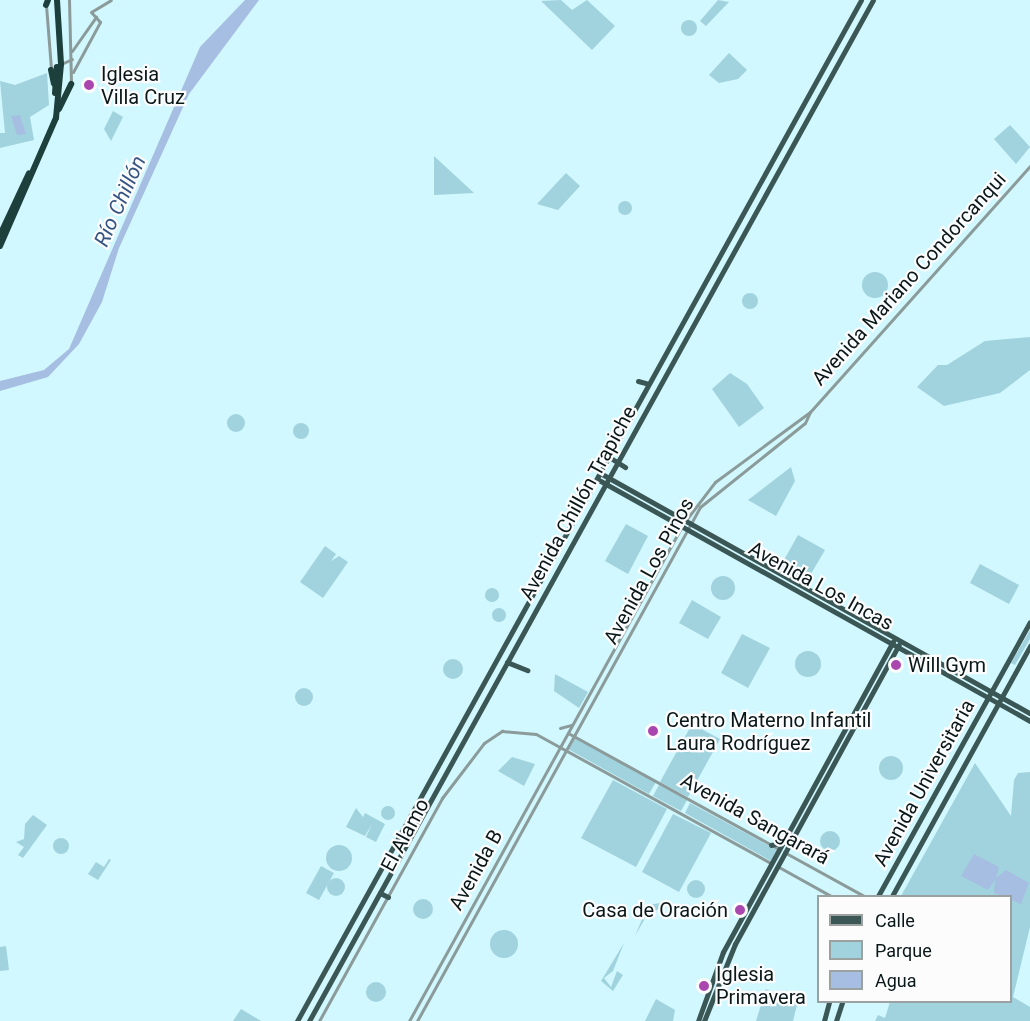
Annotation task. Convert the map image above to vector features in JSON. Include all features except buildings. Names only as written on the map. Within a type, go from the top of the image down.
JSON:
[{"type":"highway","points":[[0,235],[48,129],[56,88],[56,0]]},
{"type":"highway","points":[[56,67],[57,112]]},
{"type":"highway","points":[[0,246],[71,84]]},
{"type":"main road","name":"Avenida Chillón Trapiche","points":[[297,1021],[861,0]]},
{"type":"main road","name":"Avenida Chillón Trapiche","points":[[309,1021],[873,0]]},
{"type":"main road","points":[[764,174],[774,179]]},
{"type":"main road","points":[[677,333],[686,338]]},
{"type":"main road","points":[[638,381],[649,384]]},
{"type":"main road","points":[[621,435],[630,440]]},
{"type":"main road","points":[[609,457],[625,467]]},
{"type":"main road","name":"Avenida Los Incas","points":[[598,476],[685,527],[789,582],[990,695],[1030,713]]},
{"type":"main road","points":[[572,544],[580,548]]},
{"type":"main road","points":[[538,585],[547,590]]},
{"type":"main road","name":"Avenida Universitaria","points":[[879,895],[1030,622]]},
{"type":"main road","points":[[1007,653],[1023,634]]},
{"type":"main road","points":[[507,640],[516,645]]},
{"type":"main road","points":[[782,851],[784,841],[897,642]]},
{"type":"main road","points":[[698,1021],[719,961],[897,642]]},
{"type":"main road","name":"Avenida Universitaria","points":[[893,895],[1002,701],[1030,646]]},
{"type":"main road","points":[[507,662],[527,670]]},
{"type":"main road","points":[[490,671],[500,676]]},
{"type":"main road","name":"Avenida Los Incas","points":[[1002,701],[1030,721]]},
{"type":"main road","points":[[964,742],[968,725]]},
{"type":"main road","points":[[442,759],[451,764]]},
{"type":"main road","points":[[430,780],[439,785]]},
{"type":"main road","points":[[771,845],[784,841]]},
{"type":"main road","points":[[406,846],[413,850]]},
{"type":"main road","points":[[387,858],[396,863]]},
{"type":"main road","points":[[704,1021],[727,959],[774,865]]},
{"type":"main road","points":[[894,895],[906,881]]},
{"type":"main road","points":[[380,893],[388,897]]},
{"type":"main road","points":[[364,901],[373,906]]},
{"type":"main road","points":[[349,927],[358,932]]},
{"type":"main road","points":[[346,955],[353,958]]},
{"type":"main road","points":[[327,989],[334,993]]},
{"type":"main road","points":[[824,1021],[829,1003]]},
{"type":"main road","points":[[836,1021],[842,1003]]},
{"type":"street","points":[[69,0],[73,72],[71,84]]},
{"type":"street","points":[[73,72],[100,22],[91,12],[110,1]]},
{"type":"street","points":[[47,2],[56,67],[72,58]]},
{"type":"street","points":[[78,50],[96,17]]},
{"type":"street","points":[[72,51],[78,50]]},
{"type":"street","points":[[78,50],[81,55]]},
{"type":"street","name":"Avenida Mariano Condorcanqui","points":[[802,418],[810,412],[1030,166]]},
{"type":"street","name":"Avenida Mariano Condorcanqui","points":[[806,423],[810,412]]},
{"type":"street","name":"Avenida Los Pinos","points":[[568,732],[685,527],[715,482],[802,418]]},
{"type":"street","name":"Avenida Los Pinos","points":[[574,736],[685,527],[718,488],[806,423]]},
{"type":"street","points":[[597,681],[603,684]]},
{"type":"street","points":[[560,728],[574,722]]},
{"type":"street","points":[[580,725],[585,742]]},
{"type":"street","name":"El Alamo","points":[[319,1021],[442,798],[489,738],[516,729],[560,747]]},
{"type":"street","name":"Avenida Sangarará","points":[[568,732],[860,895]]},
{"type":"street","name":"Avenida B","points":[[409,1021],[568,732]]},
{"type":"street","name":"Avenida B","points":[[417,1021],[574,736]]},
{"type":"street","points":[[548,741],[553,759]]},
{"type":"street","name":"Avenida Sangarará","points":[[560,747],[827,895]]},
{"type":"street","points":[[560,761],[577,756]]},
{"type":"street","points":[[529,803],[535,806]]},
{"type":"street","points":[[449,950],[454,953]]},
{"type":"green space","points":[[561,0],[572,10],[587,0],[615,26],[592,50],[541,1]]},
{"type":"green space","points":[[718,0],[729,2],[706,26],[700,21]]},
{"type":"green space","points":[[686,20],[692,20],[697,28],[695,34],[686,36],[681,31],[681,25]]},
{"type":"green space","points":[[729,53],[747,70],[738,79],[719,83],[709,75]]},
{"type":"green space","points":[[47,73],[49,105],[30,117],[34,140],[0,148],[0,133],[5,133],[0,81],[15,85]]},
{"type":"green space","points":[[113,111],[123,117],[111,141],[104,129]]},
{"type":"green space","points":[[1010,125],[1030,147],[1016,164],[994,139]]},
{"type":"green space","points":[[434,156],[474,193],[434,195]]},
{"type":"green space","points":[[566,173],[580,186],[558,210],[537,204]]},
{"type":"green space","points":[[625,201],[630,203],[632,208],[630,213],[625,215],[620,213],[618,208],[620,203]]},
{"type":"green space","points":[[875,272],[884,276],[888,285],[884,294],[875,298],[866,294],[862,285],[866,276]]},
{"type":"green space","points":[[750,293],[756,295],[758,301],[756,307],[750,309],[744,307],[742,301],[744,295]]},
{"type":"green space","points":[[1030,337],[1030,370],[1000,393],[944,406],[917,387],[938,365],[947,365],[985,341]]},
{"type":"green space","points":[[730,373],[747,384],[764,408],[739,427],[712,389]]},
{"type":"green space","points":[[236,414],[242,417],[245,423],[242,429],[236,432],[230,429],[227,423],[230,417]]},
{"type":"green space","points":[[301,423],[307,425],[309,431],[307,437],[301,439],[295,437],[293,431],[295,425]]},
{"type":"green space","points":[[791,467],[795,481],[776,516],[748,500]]},
{"type":"green space","points":[[626,524],[648,536],[628,574],[605,561]]},
{"type":"green space","points":[[798,535],[825,550],[805,584],[779,569]]},
{"type":"green space","points":[[325,546],[336,554],[331,561],[339,556],[348,562],[323,598],[300,582]]},
{"type":"green space","points":[[980,564],[1019,585],[1009,604],[970,583]]},
{"type":"green space","points":[[723,576],[732,579],[735,588],[732,597],[723,600],[714,597],[711,588],[714,579]]},
{"type":"green space","points":[[492,588],[497,590],[499,595],[497,600],[492,602],[487,600],[485,595],[487,590]]},
{"type":"green space","points":[[692,600],[721,617],[708,639],[679,623]]},
{"type":"green space","points":[[496,608],[502,608],[506,615],[502,622],[496,622],[492,618],[492,612]]},
{"type":"green space","points":[[1030,630],[1030,639],[1015,665],[1011,663]]},
{"type":"green space","points":[[742,634],[770,648],[748,688],[721,673]]},
{"type":"green space","points":[[808,651],[817,655],[821,664],[817,673],[808,677],[799,673],[795,664],[799,655]]},
{"type":"green space","points":[[453,659],[460,662],[463,669],[460,676],[453,679],[446,676],[443,669],[446,662]]},
{"type":"green space","points":[[555,674],[588,692],[579,708],[554,691]]},
{"type":"green space","points":[[304,688],[310,691],[313,697],[310,703],[304,706],[298,703],[295,697],[298,691]]},
{"type":"green space","points":[[692,724],[720,739],[688,797],[660,782]]},
{"type":"green space","points":[[574,738],[656,782],[649,794],[568,749]]},
{"type":"green space","points":[[891,756],[900,759],[903,768],[900,777],[891,780],[882,777],[879,768],[882,759]]},
{"type":"green space","points":[[512,757],[535,764],[524,786],[498,771]]},
{"type":"green space","points":[[975,763],[1011,816],[1014,780],[1018,773],[1030,772],[1030,927],[1013,997],[1030,1007],[1030,1021],[875,1021],[878,1015],[885,1018],[890,1003],[1012,1003],[1012,895],[902,895]]},
{"type":"green space","points":[[613,780],[667,809],[636,867],[581,838]]},
{"type":"green space","points":[[659,785],[687,800],[681,811],[653,796]]},
{"type":"green space","points":[[690,803],[777,850],[771,861],[685,813]]},
{"type":"green space","points":[[385,806],[391,806],[395,813],[391,820],[385,820],[381,816],[381,810]]},
{"type":"green space","points":[[356,808],[363,817],[365,813],[385,824],[376,842],[366,837],[372,824],[365,836],[346,827]]},
{"type":"green space","points":[[673,814],[711,833],[679,892],[642,872]]},
{"type":"green space","points":[[33,815],[47,825],[23,858],[18,855],[24,847],[16,842],[24,839],[25,824]]},
{"type":"green space","points":[[826,831],[834,831],[840,837],[840,845],[834,851],[826,851],[820,845],[820,837]]},
{"type":"green space","points":[[58,838],[64,838],[69,846],[67,852],[58,854],[53,849],[53,843]]},
{"type":"green space","points":[[339,845],[348,849],[352,858],[348,867],[339,871],[330,867],[326,858],[330,849]]},
{"type":"green space","points":[[109,859],[111,860],[98,880],[88,874],[96,862],[104,867]]},
{"type":"green space","points":[[321,866],[334,873],[319,900],[306,893]]},
{"type":"green space","points":[[336,878],[342,881],[345,887],[342,893],[336,896],[330,893],[327,887],[330,881]]},
{"type":"green space","points":[[692,880],[700,880],[705,885],[703,896],[692,898],[687,893],[687,885]]},
{"type":"green space","points":[[419,899],[427,899],[433,905],[433,913],[427,919],[419,919],[413,913],[413,905]]},
{"type":"green space","points":[[660,903],[661,908],[647,915],[635,936],[648,905]]},
{"type":"green space","points":[[504,930],[514,934],[518,944],[514,954],[504,958],[494,954],[490,944],[494,934]]},
{"type":"green space","points":[[624,943],[613,971],[604,978],[611,987],[617,971],[623,975],[613,991],[601,981]]},
{"type":"green space","points":[[6,946],[9,970],[0,971],[0,947]]},
{"type":"green space","points":[[376,982],[383,985],[386,992],[383,999],[376,1002],[369,999],[366,992],[369,985]]},
{"type":"green space","points":[[766,989],[797,1005],[793,1021],[756,1021]]},
{"type":"green space","points":[[656,999],[675,1010],[673,1021],[645,1021]]},
{"type":"green space","points":[[241,1009],[261,1021],[233,1021]]},
{"type":"water","points":[[245,0],[259,0],[189,94],[119,248],[102,302],[79,344],[48,377],[0,391],[0,381],[44,370],[69,349],[200,47]]},
{"type":"water","points":[[20,115],[26,134],[17,135],[11,116]]},
{"type":"water","points":[[974,854],[999,867],[996,878],[1006,870],[1029,883],[1021,904],[1012,900],[1012,895],[994,893],[995,880],[988,890],[961,876]]},
{"type":"place","name":"Iglesia Villa Cruz","points":[[89,85]]},
{"type":"place","name":"Will Gym","points":[[896,665]]},
{"type":"place","name":"Centro Materno Infantil Laura Rodríguez","points":[[653,731]]},
{"type":"place","name":"Casa de Oración","points":[[740,910]]},
{"type":"place","name":"Iglesia Primavera","points":[[704,986]]},
{"type":"water label","name":"Río Chillón","points":[[120,201]]}]
